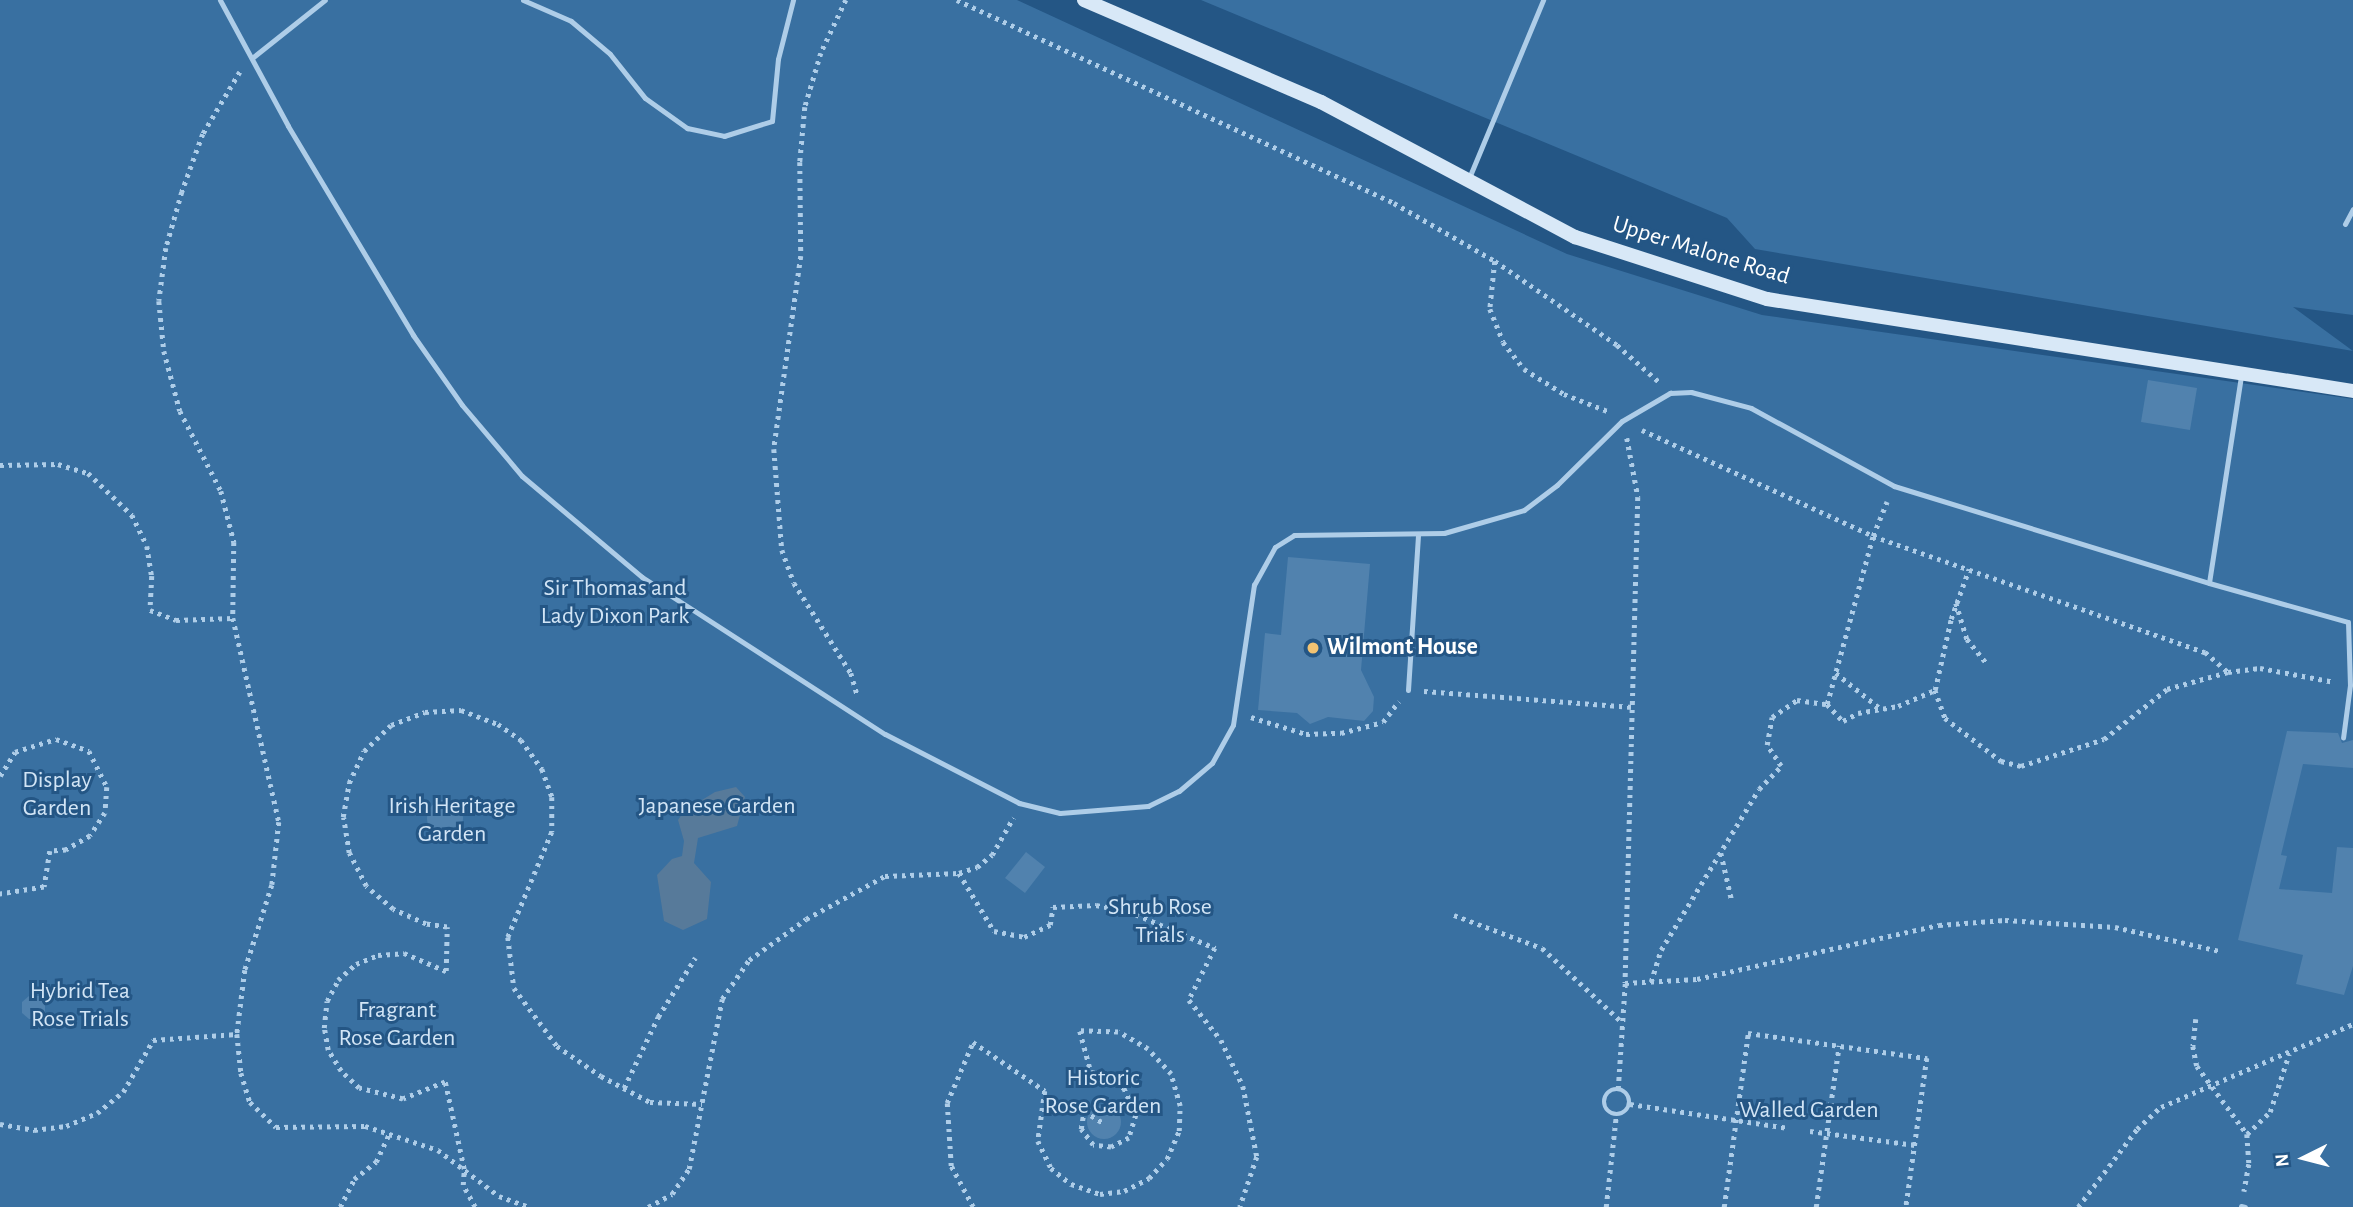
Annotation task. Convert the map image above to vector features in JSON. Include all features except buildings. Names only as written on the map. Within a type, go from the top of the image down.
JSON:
[{"type":"main road","name":"Upper Malone Road","points":[[1083,0],[1321,102],[1575,237],[1767,299],[2353,391]]},
{"type":"lane","points":[[220,0],[413,335],[462,405],[522,475],[642,577],[859,717],[1019,803],[1060,813],[1148,806],[1179,791],[1212,763],[1233,725],[1252,596],[1275,547],[1294,535],[1418,534],[1482,526],[1524,510],[1558,485],[1622,421],[1670,393],[1691,392],[1751,408],[1894,486],[2209,583],[2348,622],[2351,672],[2343,738]]},
{"type":"lane","points":[[252,58],[325,0]]},
{"type":"lane","points":[[523,0],[571,21],[610,54],[645,98],[687,128],[724,136],[772,121],[778,58],[793,0]]},
{"type":"lane","points":[[1468,181],[1543,0]]},
{"type":"lane","points":[[2345,224],[2353,209]]},
{"type":"lane","points":[[2209,583],[2242,373]]},
{"type":"lane","points":[[1408,690],[1418,534]]},
{"type":"path","points":[[846,0],[821,53],[805,107],[800,162],[801,256],[781,378],[774,462],[782,550],[794,583],[851,673],[859,717]]},
{"type":"path","points":[[957,0],[1261,138],[1395,203],[1495,261],[1617,345],[1670,393]]},
{"type":"path","points":[[252,58],[203,134],[166,248],[159,301],[164,351],[180,411],[221,491],[234,542],[233,618],[279,822],[272,885],[245,970],[237,1034],[241,1073],[250,1102],[276,1127],[365,1126],[438,1150],[499,1196],[529,1207]]},
{"type":"path","points":[[1495,261],[1490,309],[1503,342],[1524,369],[1564,394],[1605,408],[1622,421],[1873,536],[2205,652],[2228,672]]},
{"type":"path","points":[[1618,1089],[1625,983],[1637,497],[1622,421]]},
{"type":"path","points":[[0,465],[58,464],[88,473],[132,515],[147,545],[152,576],[150,610],[176,620],[233,618]]},
{"type":"path","points":[[1827,705],[1873,536],[1894,486]]},
{"type":"path","points":[[1969,569],[1956,602],[1935,690],[1945,718],[2001,761],[2021,766],[2104,739],[2167,689],[2228,672],[2260,668],[2350,685]]},
{"type":"path","points":[[1956,602],[1967,639],[1987,664]]},
{"type":"path","points":[[1836,673],[1881,709]]},
{"type":"path","points":[[1234,712],[1306,734],[1341,733],[1383,722],[1408,690],[1632,707]]},
{"type":"path","points":[[1651,982],[1661,950],[1759,789],[1781,766],[1766,745],[1772,717],[1797,700],[1827,705],[1843,721],[1935,690]]},
{"type":"path","points":[[475,1207],[463,1185],[464,1169],[445,1082],[403,1099],[359,1088],[341,1071],[328,1050],[324,1028],[327,1002],[338,980],[356,964],[378,955],[404,953],[446,971],[447,927],[426,924],[393,909],[366,886],[349,853],[343,817],[349,783],[364,751],[391,725],[425,712],[461,710],[509,732],[542,769],[552,797],[552,832],[508,937],[514,988],[557,1046],[624,1088],[650,1102],[702,1104]]},
{"type":"path","points":[[0,776],[15,752],[55,739],[89,751],[107,787],[105,813],[90,836],[66,850],[50,851],[44,887],[0,894]]},
{"type":"path","points":[[648,1207],[672,1194],[689,1169],[722,999],[749,960],[806,919],[885,876],[959,873],[992,855],[1019,803]]},
{"type":"path","points":[[1721,852],[1732,901]]},
{"type":"path","points":[[959,873],[994,930],[1024,937],[1050,925],[1053,907],[1096,905],[1128,911],[1215,948],[1189,1000],[1221,1040],[1243,1086],[1257,1157],[1240,1207]]},
{"type":"path","points":[[1454,915],[1542,948],[1623,1023]]},
{"type":"path","points":[[1625,983],[1697,979],[1939,925],[2005,920],[2115,927],[2220,951]]},
{"type":"path","points":[[624,1088],[658,1017],[695,958]]},
{"type":"path","points":[[2196,1019],[2193,1046],[2207,1084],[2247,1134],[2249,1164],[2243,1206]]},
{"type":"path","points":[[2078,1207],[2137,1129],[2161,1107],[2207,1084],[2289,1053],[2353,1024]]},
{"type":"path","points":[[973,1207],[951,1166],[947,1103],[973,1042],[1045,1091],[1038,1142],[1051,1168],[1071,1184],[1100,1194],[1124,1191],[1149,1178],[1167,1158],[1179,1131],[1180,1106],[1171,1074],[1148,1049],[1118,1032],[1080,1031],[1091,1072],[1110,1076],[1124,1088],[1136,1115],[1129,1138],[1111,1147],[1093,1145],[1082,1129],[1084,1111],[1105,1124]]},
{"type":"path","points":[[1724,1207],[1748,1033],[1927,1058],[1906,1207]]},
{"type":"path","points":[[0,1124],[34,1129],[66,1126],[97,1113],[122,1092],[153,1040],[237,1034]]},
{"type":"path","points":[[1816,1207],[1839,1046]]},
{"type":"path","points":[[2247,1134],[2270,1112],[2289,1053]]},
{"type":"path","points":[[1618,1089],[1629,1096],[1630,1104],[1627,1112],[1616,1116],[1608,1113],[1603,1101],[1606,1093],[1618,1089]]},
{"type":"path","points":[[1630,1104],[1788,1128]]},
{"type":"path","points":[[1606,1207],[1616,1116]]},
{"type":"path","points":[[1810,1131],[1915,1144]]},
{"type":"path","points":[[340,1207],[354,1179],[376,1163],[389,1134]]},
{"type":"green space","name":"Sir Thomas and Lady Dixon Park","points":[[0,0],[1017,0],[1567,254],[1762,315],[2353,399],[2353,1207],[0,1207]]},
{"type":"green space","points":[[1201,0],[2353,0],[2353,315],[2293,307],[2353,351],[1755,249],[1727,218]]},
{"type":"shaded area","points":[[736,787],[745,797],[737,826],[698,838],[694,863],[711,882],[707,919],[683,930],[664,921],[657,875],[672,859],[682,856],[684,841],[678,820],[684,811],[715,792]]},
{"type":"place","name":"Wilmont House","points":[[1313,648]]},
{"type":"park label","name":"Display Garden","points":[[57,795]]},
{"type":"park label","name":"Japanese Garden","points":[[717,807]]},
{"type":"park label","name":"Irish Heritage Garden","points":[[452,821]]},
{"type":"park label","name":"Shrub Rose Trials","points":[[1160,922]]},
{"type":"park label","name":"Hybrid Tea Rose Trials","points":[[80,1006]]},
{"type":"park label","name":"Fragrant Rose Garden","points":[[397,1025]]},
{"type":"park label","name":"Historic Rose Garden","points":[[1103,1093]]},
{"type":"park label","name":"Walled Garden","points":[[1809,1111]]}]
